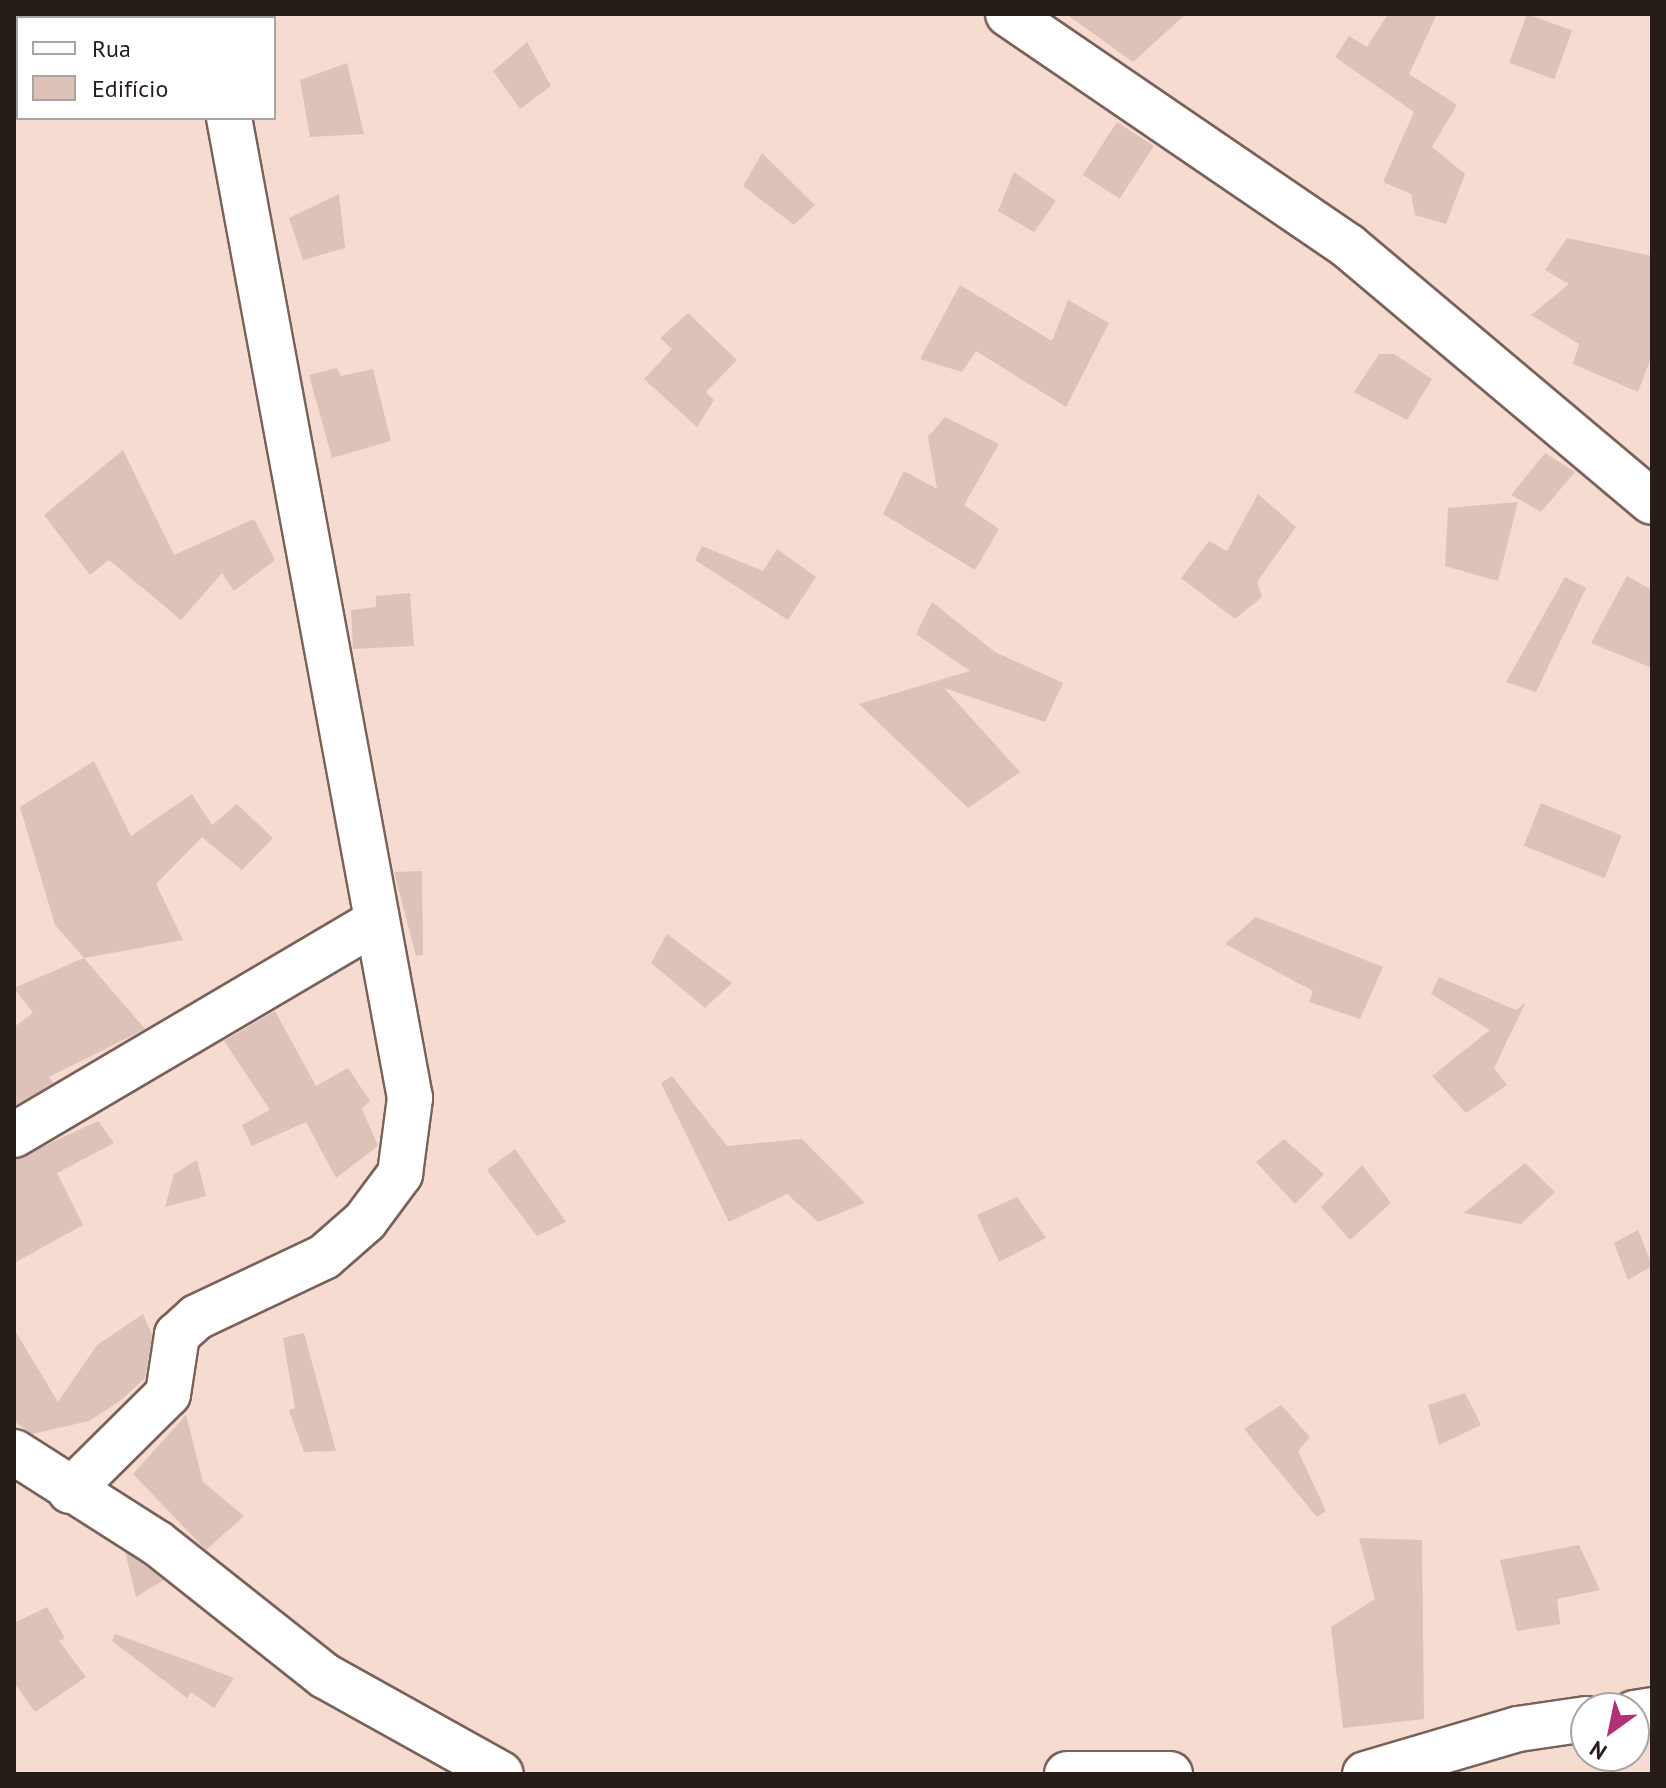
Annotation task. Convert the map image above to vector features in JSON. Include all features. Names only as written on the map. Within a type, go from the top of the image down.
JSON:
[{"type":"street","points":[[1008,14],[1348,246],[1652,502]]},
{"type":"street","points":[[70,1491],[168,1394],[177,1335],[197,1317],[324,1257],[365,1221],[400,1174],[410,1098],[229,120]]},
{"type":"street","points":[[14,1135],[376,922]]},
{"type":"street","points":[[14,1452],[70,1491],[157,1543],[325,1676],[501,1774]]},
{"type":"street","points":[[1365,1774],[1518,1729],[1570,1721]]},
{"type":"street","points":[[1067,1774],[1170,1774]]},
{"type":"building","points":[[1066,14],[1186,14],[1133,62]]},
{"type":"building","points":[[1388,14],[1437,14],[1409,74],[1457,105],[1432,147],[1465,174],[1446,224],[1415,215],[1411,194],[1383,182],[1414,112],[1335,57],[1349,36],[1367,47]]},
{"type":"building","points":[[1527,14],[1572,30],[1554,79],[1509,63]]},
{"type":"building","points":[[527,42],[551,86],[520,109],[493,71]]},
{"type":"building","points":[[347,63],[364,134],[310,137],[300,80]]},
{"type":"building","points":[[1117,122],[1154,146],[1120,199],[1083,175]]},
{"type":"building","points":[[762,153],[815,205],[794,225],[743,186]]},
{"type":"building","points":[[1014,172],[1056,201],[1034,232],[998,211]]},
{"type":"building","points":[[339,194],[345,248],[303,260],[289,218]]},
{"type":"building","points":[[1567,238],[1652,256],[1652,355],[1638,392],[1573,364],[1579,344],[1531,315],[1569,284],[1545,270]]},
{"type":"building","points":[[960,285],[1052,341],[1068,300],[1109,323],[1066,407],[976,351],[962,372],[920,359]]},
{"type":"building","points":[[688,313],[737,360],[706,392],[714,400],[697,427],[644,379],[672,349],[660,338]]},
{"type":"building","points":[[1379,354],[1394,354],[1432,379],[1407,420],[1354,392]]},
{"type":"building","points":[[337,368],[341,376],[373,369],[391,441],[332,458],[309,375]]},
{"type":"building","points":[[945,417],[999,444],[964,505],[999,529],[975,570],[883,514],[904,471],[937,489],[928,437]]},
{"type":"building","points":[[123,450],[174,555],[254,519],[275,560],[234,591],[222,573],[181,620],[109,560],[90,575],[44,515]]},
{"type":"building","points":[[1545,453],[1575,472],[1541,512],[1511,495]]},
{"type":"building","points":[[1258,494],[1296,527],[1257,582],[1262,597],[1235,619],[1181,578],[1209,541],[1227,551]]},
{"type":"building","points":[[1518,502],[1498,581],[1445,566],[1448,508]]},
{"type":"building","points":[[702,546],[763,571],[777,549],[816,577],[788,620],[695,560]]},
{"type":"building","points":[[1627,576],[1652,590],[1652,668],[1591,643]]},
{"type":"building","points":[[1565,577],[1586,588],[1536,692],[1506,682]]},
{"type":"building","points":[[410,593],[414,646],[353,649],[351,610],[376,607],[376,596]]},
{"type":"building","points":[[932,602],[995,652],[1063,683],[1045,722],[944,688],[1020,772],[968,808],[859,704],[970,671],[916,634]]},
{"type":"building","points":[[94,761],[131,836],[192,794],[212,825],[237,804],[273,838],[242,870],[202,837],[156,884],[183,940],[84,958],[55,925],[20,807]]},
{"type":"building","points":[[1541,803],[1622,836],[1604,878],[1524,846]]},
{"type":"building","points":[[422,871],[423,955],[416,956],[394,872]]},
{"type":"building","points":[[1256,917],[1383,967],[1360,1019],[1309,1002],[1313,991],[1225,944]]},
{"type":"building","points":[[667,934],[732,983],[705,1008],[651,963]]},
{"type":"building","points":[[84,958],[145,1029],[49,1077],[53,1083],[14,1106],[14,1027],[33,1013],[14,988]]},
{"type":"building","points":[[1439,977],[1516,1010],[1526,1002],[1494,1068],[1507,1085],[1466,1113],[1432,1076],[1490,1030],[1431,994]]},
{"type":"building","points":[[275,1011],[316,1086],[348,1068],[370,1101],[362,1109],[378,1146],[336,1178],[306,1122],[252,1146],[242,1125],[270,1110],[224,1041]]},
{"type":"building","points":[[672,1076],[727,1146],[802,1139],[865,1203],[818,1222],[787,1194],[729,1222],[661,1083]]},
{"type":"building","points":[[98,1121],[114,1143],[57,1173],[83,1225],[14,1263],[14,1160]]},
{"type":"building","points":[[1284,1139],[1324,1174],[1295,1204],[1256,1162]]},
{"type":"building","points":[[515,1149],[566,1222],[537,1236],[487,1170]]},
{"type":"building","points":[[197,1160],[206,1196],[165,1207],[174,1174]]},
{"type":"building","points":[[1525,1163],[1555,1192],[1521,1224],[1464,1213]]},
{"type":"building","points":[[1362,1165],[1391,1203],[1350,1240],[1321,1207]]},
{"type":"building","points":[[1017,1197],[1046,1238],[999,1262],[977,1215]]},
{"type":"building","points":[[1638,1230],[1652,1266],[1628,1280],[1614,1243]]},
{"type":"building","points":[[143,1314],[152,1335],[145,1378],[120,1401],[89,1421],[32,1434],[14,1421],[14,1329],[58,1402],[97,1345]]},
{"type":"building","points":[[304,1333],[336,1451],[304,1452],[289,1410],[295,1408],[283,1338]]},
{"type":"building","points":[[1465,1393],[1481,1425],[1439,1445],[1428,1405]]},
{"type":"building","points":[[1281,1405],[1310,1437],[1298,1451],[1326,1511],[1317,1517],[1244,1429]]},
{"type":"building","points":[[186,1415],[203,1482],[244,1516],[206,1550],[133,1474]]},
{"type":"building","points":[[1359,1538],[1422,1540],[1424,1719],[1343,1728],[1331,1627],[1375,1599]]},
{"type":"building","points":[[1579,1545],[1600,1590],[1557,1599],[1560,1624],[1517,1631],[1500,1560]]},
{"type":"building","points":[[125,1552],[142,1563],[164,1580],[136,1597]]},
{"type":"building","points":[[47,1607],[65,1638],[59,1641],[86,1677],[35,1712],[14,1682],[14,1623]]},
{"type":"building","points":[[115,1634],[234,1678],[214,1708],[191,1692],[187,1698],[112,1641]]}]
